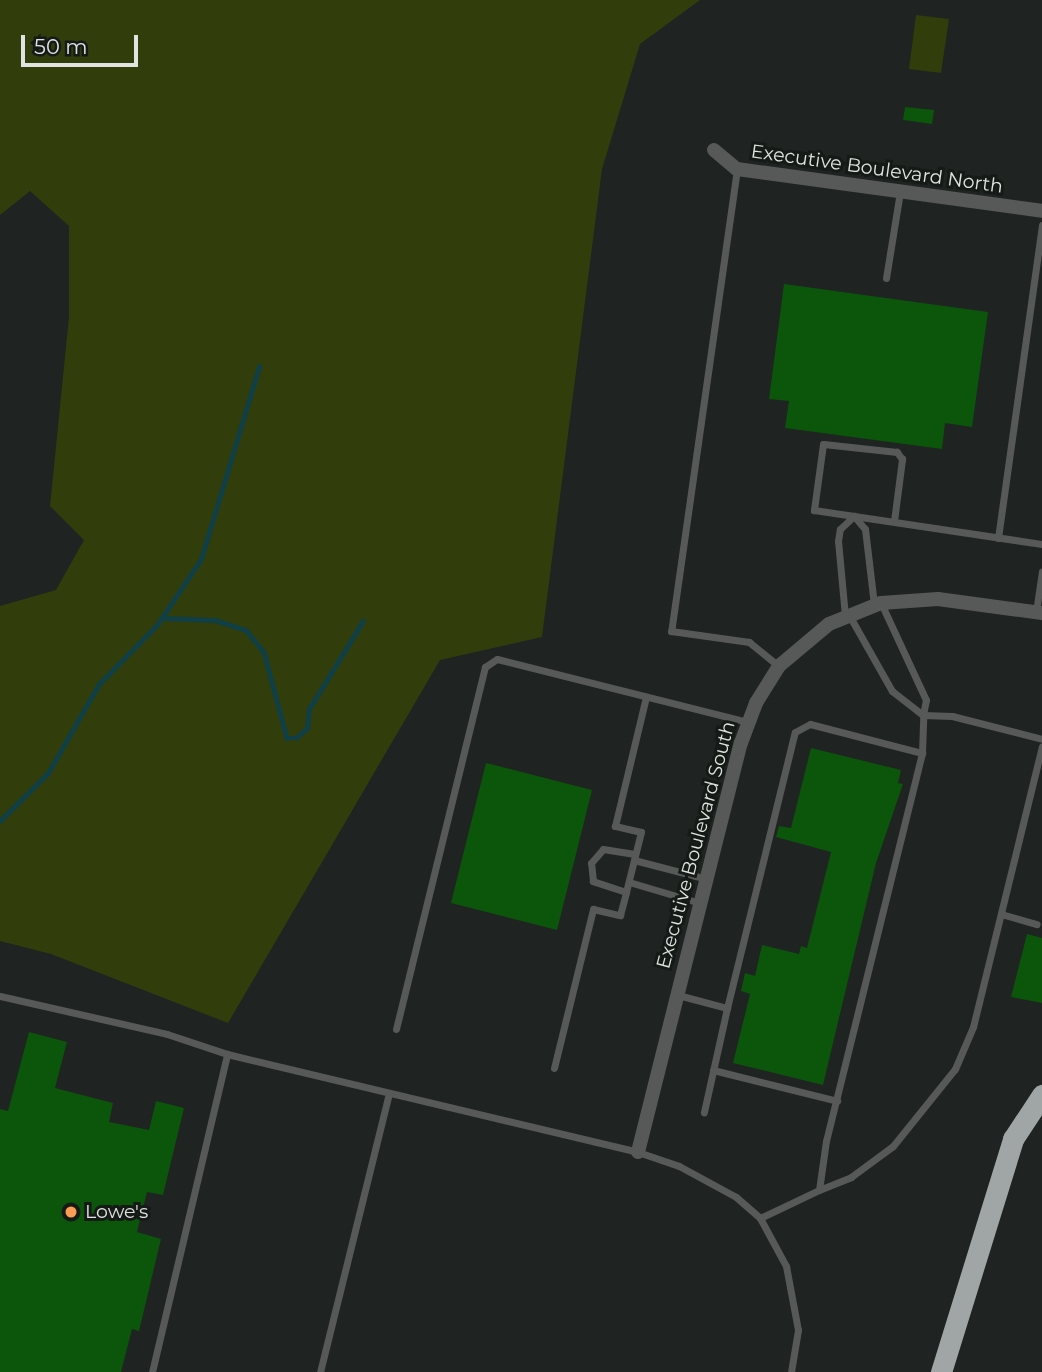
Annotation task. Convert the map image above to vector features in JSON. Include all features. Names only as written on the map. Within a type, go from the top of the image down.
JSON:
[{"type":"highway","points":[[941,1372],[1013,1139],[1042,1096]]},
{"type":"street","name":"Executive Boulevard North","points":[[714,150],[737,169],[1042,211]]},
{"type":"street","name":"Executive Boulevard South","points":[[638,1152],[747,722],[779,666],[812,636],[847,615],[878,603],[938,599],[1039,613]]},
{"type":"lane","points":[[737,169],[671,631],[748,642],[779,666]]},
{"type":"lane","points":[[886,278],[900,192]]},
{"type":"lane","points":[[998,538],[1042,225]]},
{"type":"lane","points":[[894,521],[902,459],[897,452],[823,444],[814,510],[1042,544]]},
{"type":"lane","points":[[819,1190],[837,1101],[922,753],[926,700],[878,603],[865,529],[854,516]]},
{"type":"lane","points":[[854,516],[840,529],[838,541],[847,615],[892,691],[923,715],[952,716],[1042,739]]},
{"type":"lane","points":[[1039,613],[1042,571]]},
{"type":"lane","points":[[396,1029],[485,667],[497,659],[747,722]]},
{"type":"lane","points":[[554,1069],[593,909],[620,915],[629,882],[641,832],[615,826],[646,697]]},
{"type":"lane","points":[[704,1112],[795,732],[810,724],[922,753]]},
{"type":"lane","points":[[760,1218],[851,1177],[893,1146],[955,1069],[973,1027],[1042,746]]},
{"type":"lane","points":[[626,892],[593,881],[592,863],[603,849],[706,879]]},
{"type":"lane","points":[[629,882],[701,903]]},
{"type":"lane","points":[[1001,914],[1037,924]]},
{"type":"lane","points":[[677,995],[727,1008]]},
{"type":"lane","points":[[0,996],[167,1034],[227,1054],[638,1152],[679,1166],[736,1197],[760,1218],[786,1266],[796,1302],[798,1330],[791,1372]]},
{"type":"lane","points":[[152,1372],[227,1054]]},
{"type":"lane","points":[[713,1070],[837,1101]]},
{"type":"lane","points":[[320,1372],[389,1093]]},
{"type":"green space","points":[[0,0],[700,0],[640,44],[602,169],[542,637],[440,660],[228,1023],[51,954],[0,941],[0,606],[56,590],[84,540],[50,506],[69,317],[69,226],[30,191],[0,215]]},
{"type":"green space","points":[[916,15],[949,19],[941,73],[909,69]]},
{"type":"building","points":[[905,107],[934,110],[932,124],[903,120]]},
{"type":"building","points":[[784,284],[988,312],[972,427],[945,423],[942,449],[785,428],[789,401],[769,399]]},
{"type":"building","points":[[811,748],[901,770],[898,783],[903,784],[876,863],[823,1085],[733,1063],[750,994],[741,991],[745,973],[755,976],[762,945],[799,954],[801,946],[807,948],[831,852],[776,837],[779,826],[791,828]]},
{"type":"building","points":[[486,763],[592,790],[557,930],[451,903]]},
{"type":"building","points":[[1027,934],[1042,938],[1042,1003],[1011,997]]},
{"type":"building","name":"Lowe's","points":[[29,1032],[67,1042],[55,1088],[113,1103],[109,1122],[149,1130],[156,1101],[184,1108],[163,1195],[147,1192],[137,1232],[161,1239],[139,1331],[132,1329],[121,1372],[0,1372],[0,1109],[8,1111]]},
{"type":"waterway","points":[[0,821],[48,773],[99,684],[157,625],[201,559],[259,367]]},
{"type":"waterway","points":[[162,618],[215,620],[246,630],[264,652],[287,738],[296,738],[307,728],[309,709],[363,621]]},
{"type":"place","name":"Lowe's","points":[[71,1212]]}]
